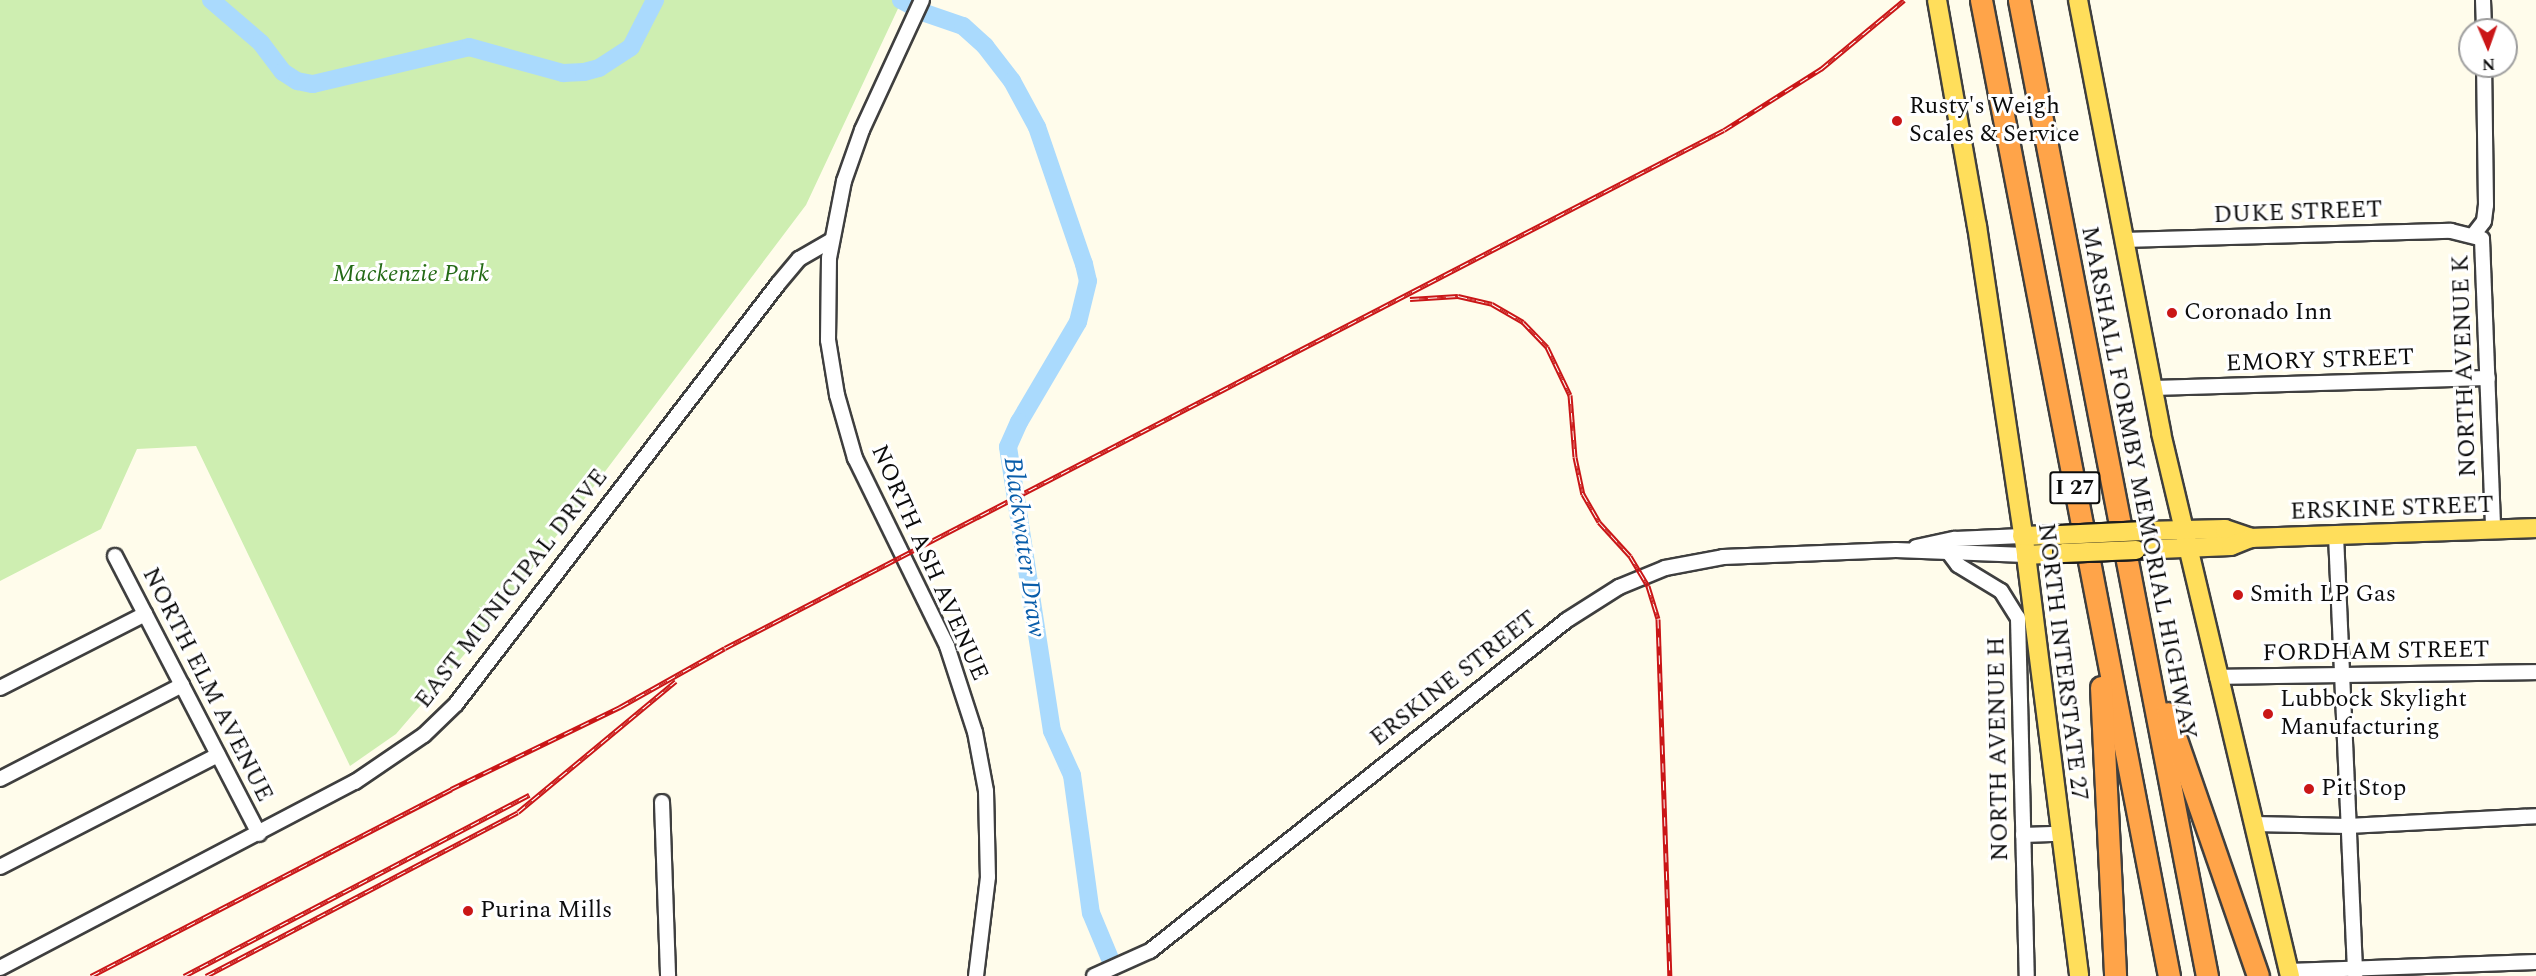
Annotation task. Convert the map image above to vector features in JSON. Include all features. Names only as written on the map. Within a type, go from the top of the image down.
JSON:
[{"type":"highway","name":"I 27","points":[[1980,0],[2169,976]]},
{"type":"highway","name":"MARSHALL FORMBY MEMORIAL HIGHWAY","points":[[2019,0],[2207,976]]},
{"type":"highway","points":[[2091,573],[2103,709],[2115,976]]},
{"type":"highway","points":[[2144,646],[2258,976]]},
{"type":"main road","name":"NORTH INTERSTATE 27","points":[[1937,0],[1977,226],[2026,555],[2059,834],[2079,976]]},
{"type":"main road","points":[[2078,0],[2152,388],[2186,549],[2289,973]]},
{"type":"main road","name":"ERSKINE STREET","points":[[2026,555],[2231,546],[2251,538],[2536,528]]},
{"type":"main road","name":"ERSKINE STREET","points":[[2022,536],[2225,529],[2251,538]]},
{"type":"street","points":[[2483,0],[2484,18]]},
{"type":"street","name":"NORTH ASH AVENUE","points":[[921,2],[850,159],[832,240],[828,340],[847,435],[867,487],[947,646],[979,750],[986,791],[988,877],[976,976]]},
{"type":"street","name":"NORTH AVENUE K","points":[[2484,78],[2486,205],[2484,221],[2474,234],[2482,239],[2484,249],[2493,529]]},
{"type":"street","name":"DUKE STREET","points":[[2123,240],[2451,231],[2474,234]]},
{"type":"street","name":"EAST MUNICIPAL DRIVE","points":[[0,968],[259,834],[383,766],[424,735],[456,704],[778,284],[799,259],[832,240]]},
{"type":"street","name":"EMORY STREET","points":[[2152,388],[2488,378]]},
{"type":"street","points":[[2336,535],[2355,972]]},
{"type":"street","name":"ERSKINE STREET","points":[[1896,550],[1955,539],[2022,536]]},
{"type":"street","name":"ERSKINE STREET","points":[[1094,976],[1150,951],[1552,632],[1619,587],[1665,568],[1723,557],[1896,550],[1949,554],[2026,555]]},
{"type":"street","name":"NORTH AVENUE H","points":[[1949,554],[1958,565],[2001,591],[2018,618],[2027,976]]},
{"type":"street","name":"NORTH ELM AVENUE","points":[[115,556],[259,834]]},
{"type":"street","points":[[0,688],[145,614]]},
{"type":"street","name":"FORDHAM STREET","points":[[2217,677],[2536,672]]},
{"type":"street","points":[[0,779],[182,685]]},
{"type":"street","points":[[0,867],[218,755]]},
{"type":"street","points":[[662,802],[668,976]]},
{"type":"street","points":[[2253,824],[2348,826],[2536,816]]},
{"type":"street","points":[[2023,835],[2059,834]]},
{"type":"street","points":[[2289,973],[2355,972],[2536,962]]},
{"type":"green space","name":"Mackenzie Park","points":[[0,0],[902,0],[806,205],[487,628],[396,734],[350,766],[196,446],[137,449],[101,529],[0,581]]},
{"type":"waterway","name":"Blackwater Draw","points":[[211,0],[261,43],[283,72],[297,81],[313,84],[469,47],[563,73],[584,72],[599,68],[631,47],[655,0]]},
{"type":"waterway","name":"Blackwater Draw","points":[[901,0],[925,13],[963,26],[985,46],[1012,81],[1037,127],[1088,281],[1078,322],[1019,422],[1008,447],[1052,731],[1072,775],[1091,913],[1111,961]]},
{"type":"railway","points":[[91,976],[451,789],[620,707],[725,648],[1724,130],[1821,69],[1904,0]]},
{"type":"railway","points":[[1410,299],[1458,296],[1492,304],[1523,322],[1547,347],[1570,395],[1575,457],[1583,494],[1599,522],[1630,556],[1648,586],[1658,619],[1670,976]]},
{"type":"railway","points":[[206,976],[518,812],[676,681]]},
{"type":"railway","points":[[184,976],[529,795]]},
{"type":"place","name":"Rusty's Weigh Scales & Service","points":[[1897,121]]},
{"type":"place","name":"Coronado Inn","points":[[2172,313]]},
{"type":"place","name":"Smith LP Gas","points":[[2238,595]]},
{"type":"place","name":"Lubbock Skylight Manufacturing","points":[[2268,714]]},
{"type":"place","name":"Pit Stop","points":[[2309,789]]},
{"type":"place","name":"Purina Mills","points":[[468,911]]}]
